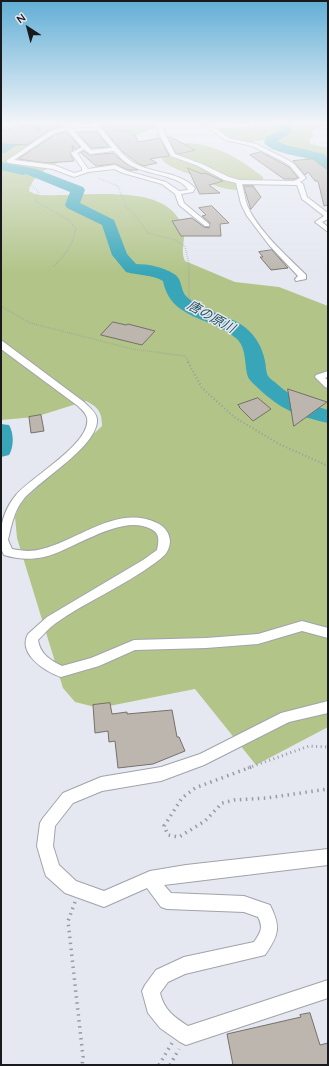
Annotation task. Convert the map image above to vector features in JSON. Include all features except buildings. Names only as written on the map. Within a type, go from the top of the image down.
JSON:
[{"type":"street","points":[[131,174],[164,183],[171,187],[178,193],[181,204],[207,225]]},
{"type":"street","points":[[158,174],[177,179],[186,183],[192,188],[191,191],[178,193]]},
{"type":"street","points":[[214,174],[239,182],[300,184],[304,198],[328,216],[318,222],[328,230]]},
{"type":"street","points":[[295,183],[303,178],[299,174]]},
{"type":"street","points":[[239,182],[245,206],[254,221],[275,247],[303,277],[299,279]]},
{"type":"street","points":[[1,342],[4,347],[81,404],[90,413],[92,421],[88,435],[76,448],[20,497],[10,515],[2,540],[8,552],[22,556],[45,553],[124,522],[139,520],[152,523],[160,530],[164,540],[162,552],[147,564],[51,620],[32,638],[34,650],[46,664],[61,672],[94,662],[134,645],[206,643],[258,639],[302,626],[328,633]]},
{"type":"street","points":[[328,374],[319,377],[328,385]]},
{"type":"street","points":[[328,707],[286,717],[197,761],[161,774],[101,784],[68,798],[48,823],[45,846],[52,870],[71,887],[104,899],[150,879],[186,873],[328,857]]},
{"type":"street","points":[[150,879],[167,901],[244,904],[264,911],[270,922],[270,933],[259,949],[184,966],[162,976],[151,990],[154,1007],[166,1022],[186,1036],[328,989]]},
{"type":"path","points":[[26,174],[31,185],[39,192],[35,201],[67,219],[76,228],[72,243],[61,260],[53,267]]},
{"type":"path","points":[[89,174],[118,186],[126,207],[133,213],[148,233],[170,238],[180,242],[186,247],[188,252],[190,281],[189,298],[195,303]]},
{"type":"path","points":[[1,306],[30,323],[132,349],[185,356],[202,388],[234,417],[279,444],[328,466]]},
{"type":"path","points":[[328,747],[309,746],[195,788],[182,798],[164,826],[168,835],[179,836],[205,821],[222,803],[234,800],[267,798],[328,789]]},
{"type":"path","points":[[79,890],[68,921],[83,1057],[82,1065]]},
{"type":"path","points":[[159,1065],[173,1042],[186,1036]]},
{"type":"path","points":[[170,1065],[186,1036]]},
{"type":"green space","points":[[1,174],[41,174],[35,179],[29,191],[36,194],[123,194],[154,200],[166,206],[181,222],[184,234],[183,255],[185,261],[235,282],[279,287],[328,306],[328,727],[256,765],[195,689],[99,708],[75,702],[63,688],[17,538],[15,517],[20,504],[102,426],[102,421],[98,410],[94,405],[86,401],[35,417],[1,420]]},
{"type":"green space","points":[[189,174],[259,174],[263,177],[263,179],[255,186],[236,190],[226,189],[207,183]]},
{"type":"waterway","name":"唐の原川","points":[[36,174],[78,190],[72,205],[109,223],[120,255],[132,269],[152,271],[171,279],[174,291],[180,301],[201,314],[236,329],[245,337],[251,346],[257,367],[258,377],[277,394],[298,408],[328,417]]},
{"type":"waterway","points":[[1,430],[1,450]]}]
